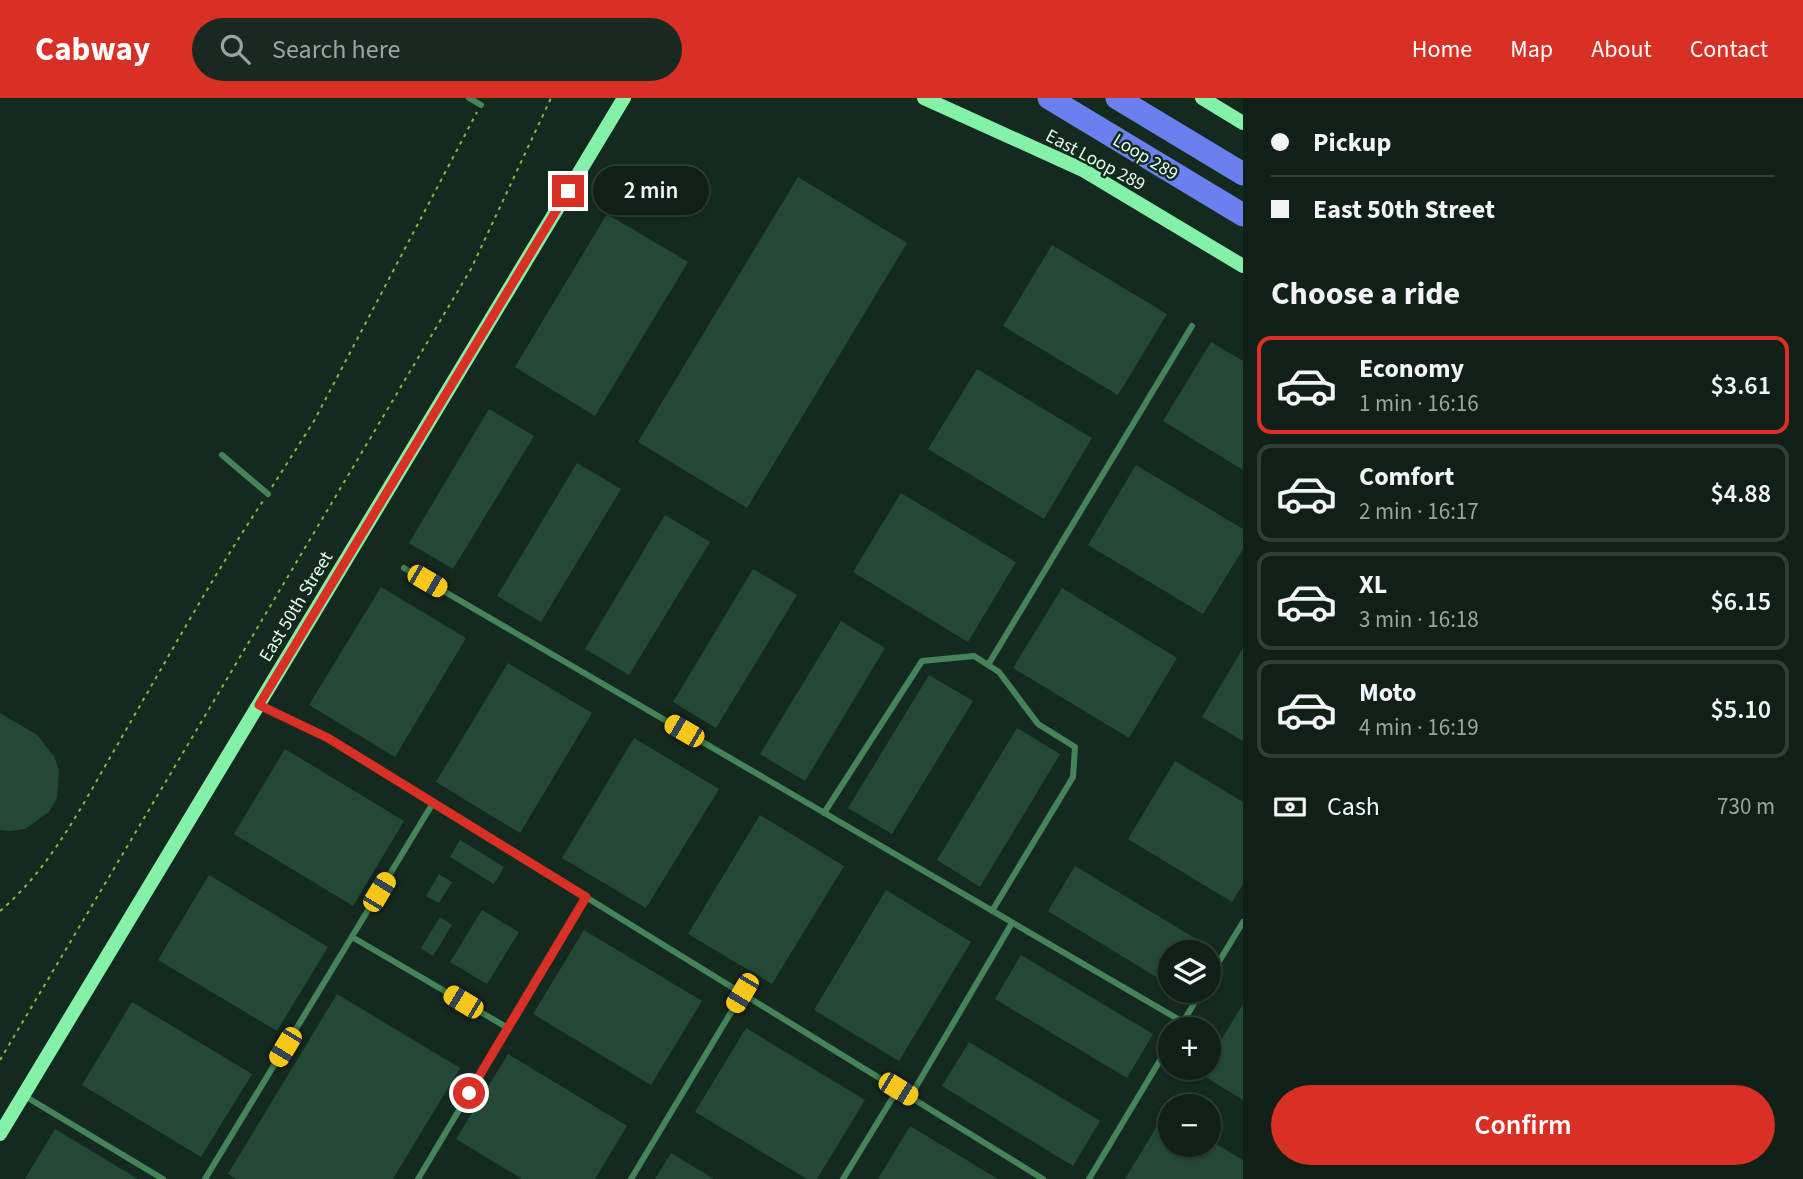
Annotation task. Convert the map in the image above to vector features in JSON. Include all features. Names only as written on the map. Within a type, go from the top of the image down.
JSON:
[{"type":"highway","name":"Loop 289","points":[[1049,98],[1243,215]]},
{"type":"highway","name":"Loop 289","points":[[1117,98],[1243,174]]},
{"type":"main road","name":"East 50th Street","points":[[0,1134],[624,98]]},
{"type":"main road","name":"East Loop 289","points":[[924,98],[1083,170],[1243,266]]},
{"type":"main road","points":[[1202,98],[1243,123]]},
{"type":"lane","points":[[469,98],[481,104]]},
{"type":"lane","points":[[988,665],[1192,326]]},
{"type":"lane","points":[[222,455],[268,494]]},
{"type":"lane","points":[[404,568],[992,911],[1166,1017]]},
{"type":"lane","points":[[824,813],[922,661],[974,656],[999,672],[1038,724],[1075,747],[1073,777],[992,911]]},
{"type":"lane","points":[[259,705],[328,738],[1043,1179]]},
{"type":"lane","points":[[205,1179],[433,803]]},
{"type":"lane","points":[[418,1179],[586,897]]},
{"type":"lane","points":[[1221,958],[1243,922]]},
{"type":"lane","points":[[910,1097],[1012,923]]},
{"type":"lane","points":[[352,937],[508,1028]]},
{"type":"lane","points":[[631,1179],[742,993]]},
{"type":"lane","points":[[1089,1179],[1158,1064]]},
{"type":"lane","points":[[843,1179],[898,1089]]},
{"type":"lane","points":[[23,1095],[163,1179]]},
{"type":"path","points":[[0,1060],[471,269],[551,98]]},
{"type":"path","points":[[0,911],[25,886],[68,827],[205,592],[314,421],[481,104]]},
{"type":"building","points":[[798,177],[907,243],[747,508],[638,442]]},
{"type":"building","points":[[607,214],[688,262],[595,416],[515,367]]},
{"type":"building","points":[[1052,245],[1167,314],[1118,395],[1003,326]]},
{"type":"building","points":[[1211,342],[1243,361],[1243,470],[1163,421]]},
{"type":"building","points":[[977,369],[1092,438],[1044,519],[928,449]]},
{"type":"building","points":[[489,409],[534,436],[453,569],[409,543]]},
{"type":"building","points":[[577,463],[621,489],[541,622],[497,596]]},
{"type":"building","points":[[1136,465],[1243,529],[1243,549],[1203,614],[1088,545]]},
{"type":"building","points":[[901,493],[1016,562],[968,642],[853,572]]},
{"type":"building","points":[[665,515],[710,542],[629,675],[585,649]]},
{"type":"building","points":[[753,569],[797,595],[716,728],[673,702]]},
{"type":"building","points":[[381,587],[466,638],[395,757],[309,705]]},
{"type":"building","points":[[1062,588],[1177,658],[1129,738],[1013,668]]},
{"type":"building","points":[[841,621],[885,648],[805,781],[760,754]]},
{"type":"building","points":[[1243,648],[1243,741],[1202,717]]},
{"type":"building","points":[[508,663],[592,713],[520,833],[436,782]]},
{"type":"building","points":[[929,675],[973,701],[892,834],[848,808]]},
{"type":"building","points":[[0,713],[37,735],[54,756],[59,770],[57,798],[49,812],[25,829],[0,830]]},
{"type":"building","points":[[1017,728],[1060,754],[980,887],[937,860]]},
{"type":"building","points":[[634,738],[719,789],[646,908],[562,858]]},
{"type":"building","points":[[285,749],[404,821],[353,906],[234,834]]},
{"type":"building","points":[[1175,761],[1243,802],[1243,884],[1232,902],[1128,839]]},
{"type":"building","points":[[760,815],[844,866],[772,984],[688,934]]},
{"type":"building","points":[[460,840],[504,867],[494,884],[450,857]]},
{"type":"building","points":[[1075,866],[1198,940],[1158,940],[1158,978],[1048,911]]},
{"type":"building","points":[[439,874],[452,882],[439,903],[426,896]]},
{"type":"building","points":[[209,875],[328,947],[277,1031],[158,960]]},
{"type":"building","points":[[886,890],[971,942],[899,1061],[814,1010]]},
{"type":"building","points":[[482,910],[519,932],[487,984],[450,962]]},
{"type":"building","points":[[440,917],[452,925],[433,956],[421,948]]},
{"type":"building","points":[[584,930],[702,1001],[651,1085],[533,1014]]},
{"type":"building","points":[[1021,955],[1153,1034],[1127,1078],[995,999]]},
{"type":"building","points":[[337,994],[460,1068],[393,1179],[236,1179],[228,1174]]},
{"type":"building","points":[[132,1002],[252,1074],[201,1157],[82,1085]]},
{"type":"building","points":[[1243,1004],[1243,1100],[1211,1080],[1221,1080],[1221,1040]]},
{"type":"building","points":[[746,1028],[865,1100],[817,1179],[807,1179],[695,1112]]},
{"type":"building","points":[[969,1042],[1100,1121],[1073,1166],[942,1086]]},
{"type":"building","points":[[508,1054],[627,1126],[595,1179],[522,1179],[456,1139]]},
{"type":"building","points":[[1158,1125],[1158,1157],[1221,1157],[1221,1147],[1243,1160],[1243,1179],[1125,1179]]},
{"type":"building","points":[[910,1126],[998,1179],[878,1179]]},
{"type":"building","points":[[55,1129],[138,1179],[25,1179]]},
{"type":"building","points":[[671,1153],[714,1179],[655,1179]]},
{"type":"route","points":[[469,1093],[586,897],[328,738],[259,705],[568,191]]}]
